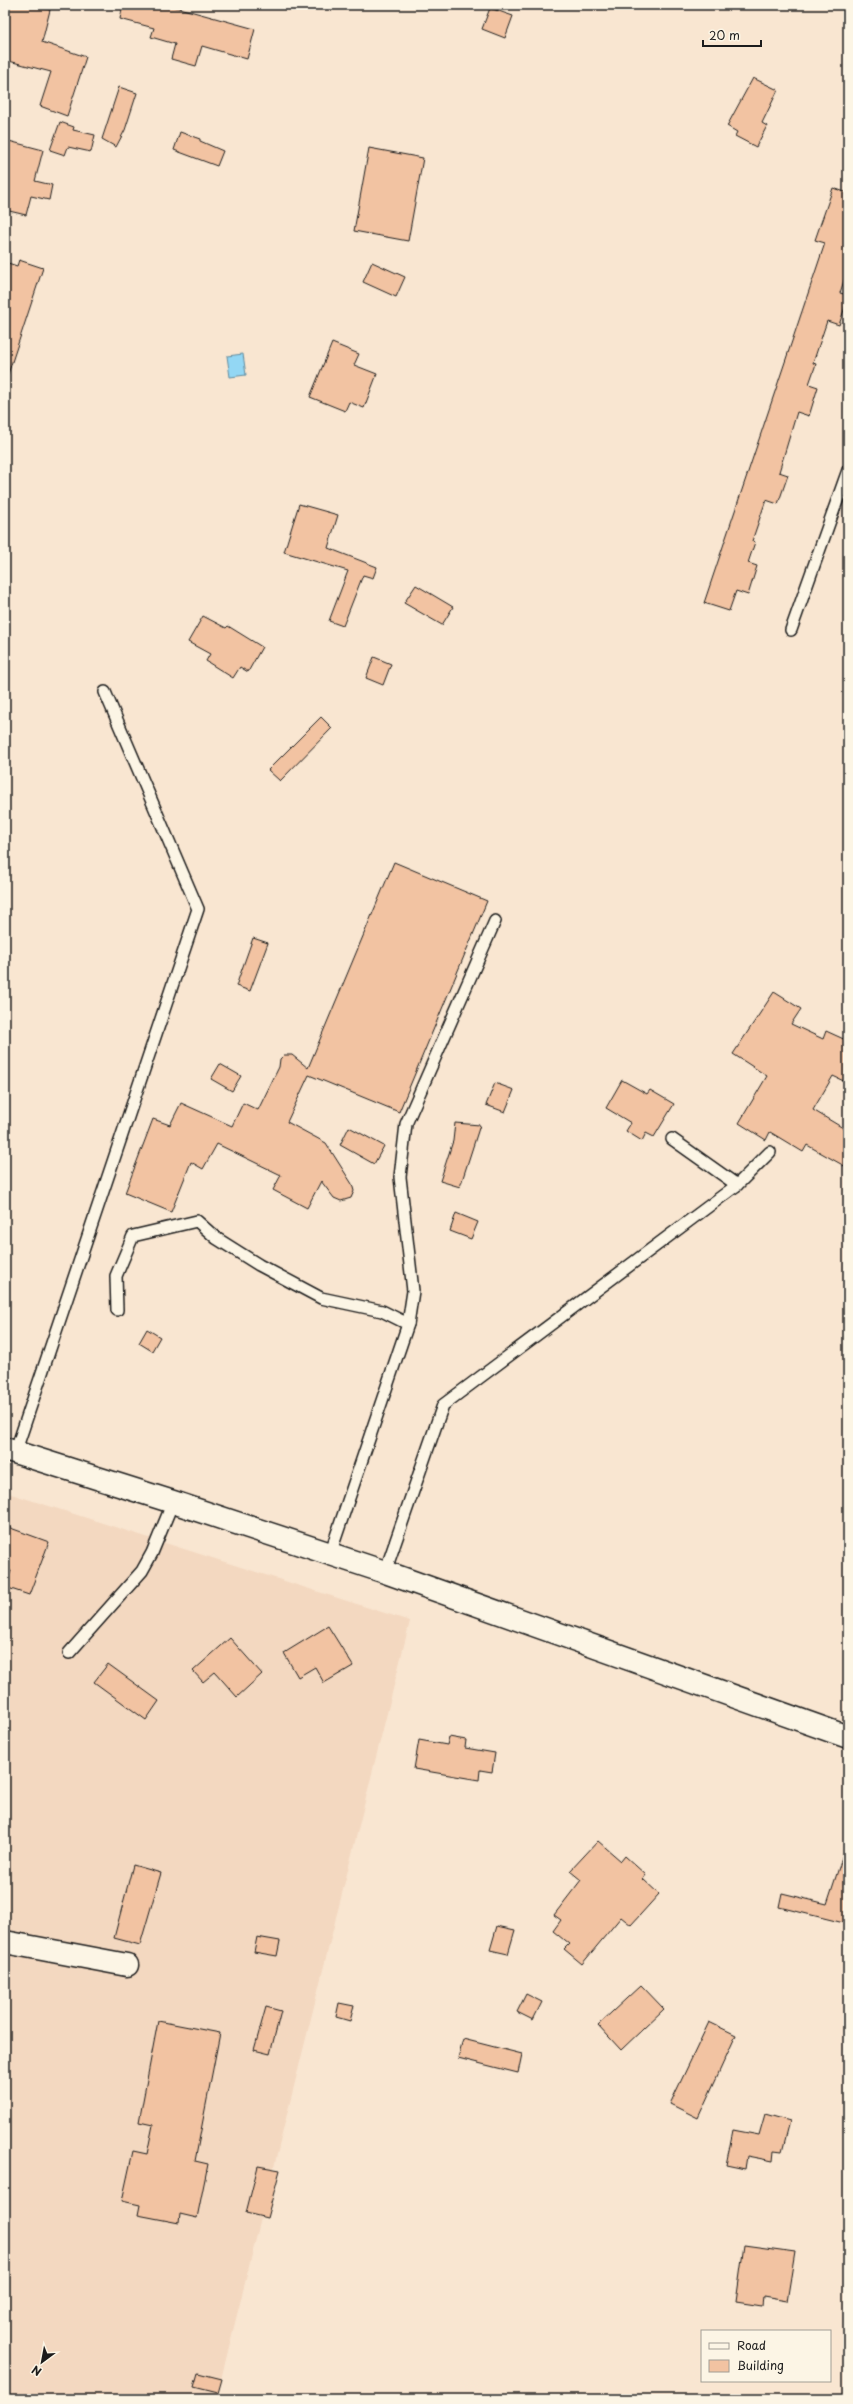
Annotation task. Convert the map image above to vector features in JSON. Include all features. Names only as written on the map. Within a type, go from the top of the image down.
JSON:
[{"type":"street","points":[[10,1451],[173,1502],[385,1572],[848,1737]]},
{"type":"street","points":[[5,1942],[127,1966]]},
{"type":"lane","points":[[791,630],[848,470]]},
{"type":"lane","points":[[10,1451],[198,909],[105,692]]},
{"type":"lane","points":[[330,1554],[408,1324],[413,1291],[400,1177],[406,1124],[495,921]]},
{"type":"lane","points":[[672,1139],[737,1185]]},
{"type":"lane","points":[[385,1572],[443,1405],[737,1185],[770,1152]]},
{"type":"lane","points":[[117,1310],[116,1276],[133,1236],[197,1221],[222,1242],[321,1298],[382,1311],[408,1324]]},
{"type":"lane","points":[[69,1653],[142,1571],[152,1553],[173,1502]]},
{"type":"shaded area","points":[[5,1492],[410,1621],[216,2399],[5,2399]]},
{"type":"water","points":[[243,354],[246,375],[230,377],[227,356]]},
{"type":"building","points":[[5,5],[29,5],[50,10],[42,42],[86,57],[67,116],[40,106],[51,72],[5,60]]},
{"type":"building","points":[[123,5],[168,5],[255,29],[247,59],[202,46],[196,66],[171,59],[175,44],[151,37],[154,28],[120,19]]},
{"type":"building","points":[[490,8],[513,16],[505,38],[482,29]]},
{"type":"building","points":[[753,78],[778,90],[762,123],[767,126],[756,147],[735,136],[737,132],[727,126]]},
{"type":"building","points":[[119,87],[137,93],[125,130],[116,147],[102,139]]},
{"type":"building","points":[[60,122],[74,127],[73,130],[95,135],[91,152],[68,147],[65,155],[50,150]]},
{"type":"building","points":[[180,132],[200,139],[200,141],[223,151],[217,166],[174,150]]},
{"type":"building","points":[[5,140],[43,150],[35,181],[52,185],[49,200],[31,196],[26,215],[5,210]]},
{"type":"building","points":[[369,148],[423,158],[408,241],[354,231]]},
{"type":"building","points":[[833,188],[848,193],[848,268],[840,293],[848,295],[848,298],[839,325],[827,321],[813,363],[816,364],[809,384],[818,387],[809,416],[797,412],[779,472],[788,475],[778,504],[766,500],[752,541],[755,542],[748,563],[757,566],[748,595],[736,591],[729,611],[704,603],[825,243],[815,240]]},
{"type":"building","points":[[19,260],[43,268],[8,374],[5,373],[5,262],[17,266]]},
{"type":"building","points":[[372,262],[405,277],[396,297],[363,282]]},
{"type":"building","points":[[332,343],[359,354],[354,365],[377,374],[364,408],[349,402],[345,411],[310,397]]},
{"type":"building","points":[[299,504],[338,515],[328,548],[377,567],[373,578],[363,575],[343,626],[329,621],[348,571],[284,552]]},
{"type":"building","points":[[416,585],[453,607],[442,625],[404,603]]},
{"type":"building","points":[[203,616],[226,628],[228,626],[262,647],[248,672],[240,667],[233,678],[206,661],[210,654],[188,642]]},
{"type":"building","points":[[374,657],[391,664],[383,685],[366,678]]},
{"type":"building","points":[[321,717],[332,728],[280,781],[268,770]]},
{"type":"building","points":[[394,862],[487,901],[399,1112],[309,1075],[287,1122],[326,1143],[352,1184],[354,1191],[351,1198],[341,1201],[334,1198],[321,1181],[307,1208],[273,1190],[281,1175],[217,1144],[203,1169],[191,1162],[171,1212],[125,1193],[153,1119],[170,1125],[181,1103],[232,1126],[243,1103],[258,1110],[279,1067],[280,1059],[284,1055],[292,1055],[308,1068]]},
{"type":"building","points":[[253,938],[268,943],[250,991],[236,986]]},
{"type":"building","points":[[774,992],[801,1009],[791,1024],[823,1039],[826,1031],[848,1041],[848,1083],[833,1076],[813,1110],[848,1131],[848,1168],[807,1145],[803,1152],[770,1132],[766,1140],[739,1123],[767,1076],[733,1054]]},
{"type":"building","points":[[220,1064],[241,1076],[232,1091],[211,1079]]},
{"type":"building","points":[[622,1080],[647,1094],[650,1090],[674,1104],[654,1137],[646,1133],[642,1141],[626,1131],[631,1123],[606,1108]]},
{"type":"building","points":[[495,1083],[514,1090],[505,1112],[486,1105]]},
{"type":"building","points":[[455,1123],[480,1125],[460,1187],[440,1181],[453,1141]]},
{"type":"building","points":[[349,1127],[384,1146],[374,1164],[340,1145]]},
{"type":"building","points":[[456,1213],[478,1222],[471,1239],[450,1231]]},
{"type":"building","points":[[147,1329],[160,1337],[152,1351],[139,1343]]},
{"type":"building","points":[[5,1526],[49,1542],[29,1595],[5,1587],[11,1571],[5,1568]]},
{"type":"building","points":[[328,1626],[353,1666],[324,1683],[315,1667],[298,1677],[284,1653]]},
{"type":"building","points":[[230,1638],[262,1674],[237,1697],[215,1672],[203,1682],[193,1671]]},
{"type":"building","points":[[108,1664],[159,1701],[146,1720],[94,1682]]},
{"type":"building","points":[[449,1737],[466,1740],[465,1748],[495,1753],[492,1772],[480,1770],[479,1780],[414,1769],[419,1740],[447,1745]]},
{"type":"building","points":[[598,1841],[621,1861],[625,1856],[646,1875],[643,1879],[659,1894],[631,1925],[621,1917],[582,1964],[564,1949],[569,1944],[553,1931],[561,1920],[554,1915],[581,1880],[570,1871]]},
{"type":"building","points":[[845,1849],[848,1850],[848,1924],[779,1907],[782,1893],[827,1904]]},
{"type":"building","points":[[133,1865],[161,1873],[140,1945],[114,1938]]},
{"type":"building","points":[[497,1926],[515,1930],[508,1954],[490,1950]]},
{"type":"building","points":[[257,1937],[280,1941],[277,1956],[254,1952]]},
{"type":"building","points":[[641,1985],[664,2009],[621,2050],[598,2025]]},
{"type":"building","points":[[526,1994],[542,2002],[533,2020],[517,2012]]},
{"type":"building","points":[[339,2003],[354,2006],[350,2021],[336,2017]]},
{"type":"building","points":[[266,2007],[281,2011],[270,2054],[254,2050]]},
{"type":"building","points":[[158,2021],[220,2033],[195,2161],[208,2164],[197,2218],[180,2214],[179,2223],[138,2215],[140,2205],[122,2201],[133,2151],[147,2154],[153,2125],[139,2122]]},
{"type":"building","points":[[709,2022],[736,2035],[698,2118],[670,2104]]},
{"type":"building","points":[[463,2039],[522,2054],[518,2073],[458,2058]]},
{"type":"building","points":[[765,2114],[790,2121],[782,2152],[774,2151],[773,2161],[747,2156],[745,2169],[726,2165],[733,2130],[759,2135]]},
{"type":"building","points":[[258,2166],[280,2170],[267,2218],[246,2213]]},
{"type":"building","points":[[744,2245],[795,2252],[787,2301],[763,2297],[762,2306],[736,2302]]},
{"type":"building","points":[[198,2373],[222,2379],[218,2393],[194,2387]]}]
